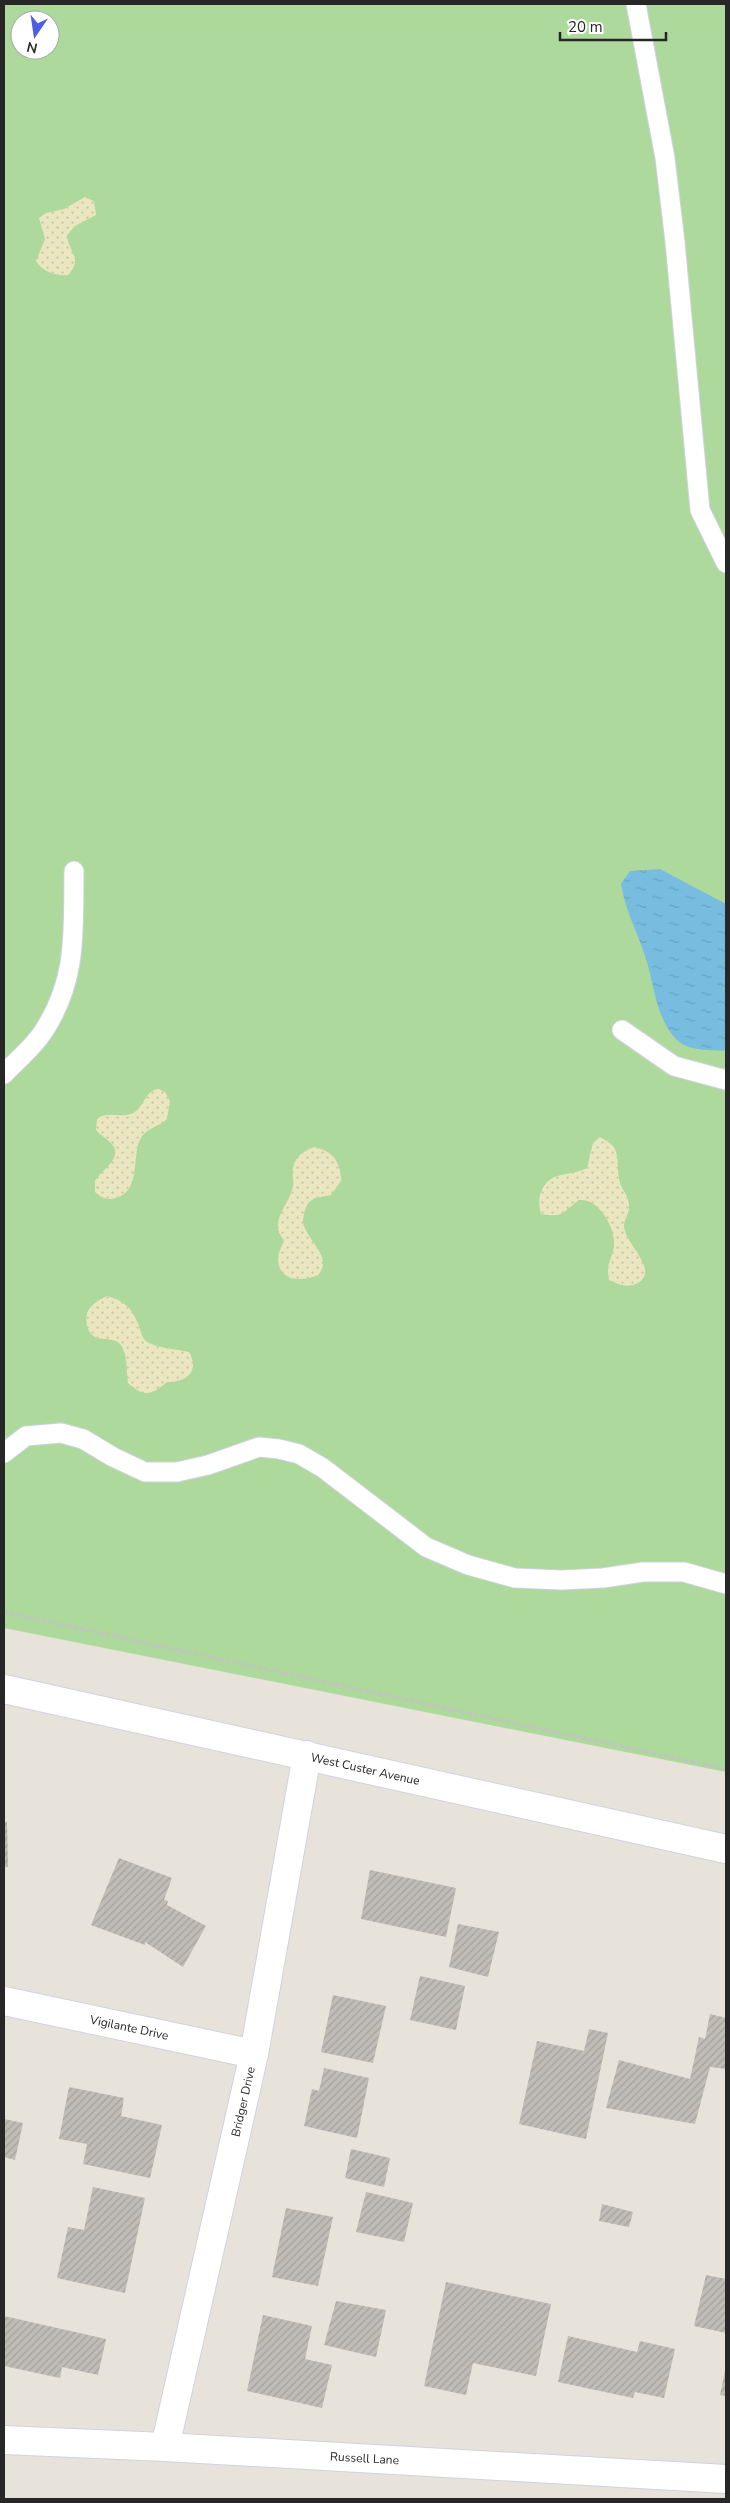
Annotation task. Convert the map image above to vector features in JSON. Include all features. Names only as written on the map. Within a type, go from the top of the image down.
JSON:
[{"type":"street","name":"West Custer Avenue","points":[[4,1689],[726,1849]]},
{"type":"street","name":"Bridger Drive","points":[[165,2447],[254,2054],[307,1755]]},
{"type":"street","name":"Vigilante Drive","points":[[4,2001],[254,2054]]},
{"type":"street","name":"Russell Lane","points":[[4,2440],[165,2447],[726,2480]]},
{"type":"lane","points":[[636,4],[664,158],[674,233],[700,510],[726,563]]},
{"type":"lane","points":[[4,1074],[45,1030],[66,986],[73,957],[74,871]]},
{"type":"lane","points":[[622,1030],[674,1066],[726,1080]]},
{"type":"lane","points":[[4,1453],[26,1436],[61,1433],[83,1439],[113,1457],[145,1472],[177,1472],[208,1466],[259,1447],[279,1449],[299,1454],[323,1468],[426,1547],[468,1565],[515,1578],[562,1580],[603,1578],[644,1572],[684,1572],[726,1584]]},
{"type":"path","points":[[4,1612],[726,1769]]},
{"type":"green space","points":[[4,4],[726,4],[726,1772],[4,1628]]},
{"type":"sand","points":[[85,197],[94,201],[96,215],[75,226],[67,235],[75,259],[73,269],[68,275],[59,275],[46,271],[36,261],[45,239],[39,218],[46,213],[64,209]]},
{"type":"sand","points":[[159,1089],[165,1092],[170,1101],[167,1119],[142,1136],[130,1187],[124,1194],[116,1198],[107,1199],[102,1197],[95,1192],[95,1181],[112,1161],[115,1152],[114,1147],[96,1130],[97,1119],[105,1115],[128,1115],[133,1113],[140,1107],[150,1092]]},
{"type":"sand","points":[[600,1137],[608,1141],[615,1149],[620,1183],[629,1204],[624,1226],[630,1241],[644,1264],[644,1277],[638,1283],[630,1286],[609,1280],[608,1268],[614,1246],[613,1234],[603,1213],[592,1203],[586,1200],[579,1200],[563,1213],[555,1215],[541,1214],[540,1211],[540,1196],[550,1179],[587,1168],[593,1143]]},
{"type":"sand","points":[[314,1147],[326,1151],[335,1158],[341,1174],[341,1181],[331,1195],[315,1198],[308,1203],[305,1210],[303,1222],[305,1229],[318,1248],[323,1262],[318,1275],[299,1279],[287,1276],[279,1267],[278,1257],[284,1240],[279,1233],[278,1227],[281,1213],[293,1186],[294,1164],[302,1154]]},
{"type":"sand","points":[[107,1296],[119,1300],[131,1310],[143,1337],[148,1343],[159,1347],[189,1352],[193,1364],[190,1374],[186,1378],[167,1382],[157,1390],[148,1393],[139,1391],[128,1383],[126,1358],[121,1345],[113,1340],[95,1337],[87,1327],[88,1310]]},
{"type":"water","points":[[660,869],[726,904],[726,1051],[688,1047],[678,1041],[670,1032],[660,1012],[645,956],[626,904],[621,884],[630,871]]},
{"type":"building","points":[[4,1822],[7,1822],[8,1867],[4,1867]]},
{"type":"building","points":[[119,1858],[172,1878],[164,1900],[168,1901],[167,1905],[206,1926],[183,1967],[145,1942],[145,1945],[91,1925]]},
{"type":"building","points":[[370,1870],[456,1888],[446,1937],[361,1919]]},
{"type":"building","points":[[458,1924],[499,1932],[488,1977],[449,1967]]},
{"type":"building","points":[[420,1976],[465,1986],[456,2030],[410,2020]]},
{"type":"building","points":[[333,1995],[386,2006],[373,2063],[321,2052]]},
{"type":"building","points":[[710,2014],[726,2018],[726,2069],[710,2067],[695,2124],[606,2108],[619,2060],[690,2079],[699,2037],[705,2039]]},
{"type":"building","points":[[589,2029],[608,2033],[586,2139],[519,2124],[537,2041],[584,2051]]},
{"type":"building","points":[[324,2068],[369,2078],[357,2138],[304,2126],[312,2089],[319,2091]]},
{"type":"building","points":[[69,2087],[124,2098],[121,2116],[162,2125],[150,2178],[83,2164],[87,2144],[59,2139]]},
{"type":"building","points":[[4,2119],[23,2123],[15,2160],[4,2157]]},
{"type":"building","points":[[351,2149],[390,2158],[384,2187],[345,2178]]},
{"type":"building","points":[[93,2187],[145,2198],[125,2293],[57,2278],[68,2227],[84,2230]]},
{"type":"building","points":[[366,2192],[413,2203],[404,2242],[356,2232]]},
{"type":"building","points":[[602,2204],[633,2212],[629,2227],[599,2221]]},
{"type":"building","points":[[286,2208],[333,2217],[318,2286],[272,2277]]},
{"type":"building","points":[[706,2275],[726,2279],[726,2333],[694,2326]]},
{"type":"building","points":[[446,2282],[551,2304],[536,2376],[473,2363],[466,2395],[424,2386]]},
{"type":"building","points":[[336,2301],[386,2310],[376,2357],[324,2345]]},
{"type":"building","points":[[263,2315],[312,2326],[305,2359],[332,2365],[322,2408],[247,2391]]},
{"type":"building","points":[[4,2316],[106,2339],[98,2375],[62,2367],[60,2378],[4,2366]]},
{"type":"building","points":[[568,2336],[637,2352],[640,2341],[675,2349],[664,2398],[635,2392],[633,2398],[558,2382]]},
{"type":"building","points":[[726,2371],[726,2396],[720,2395]]}]
